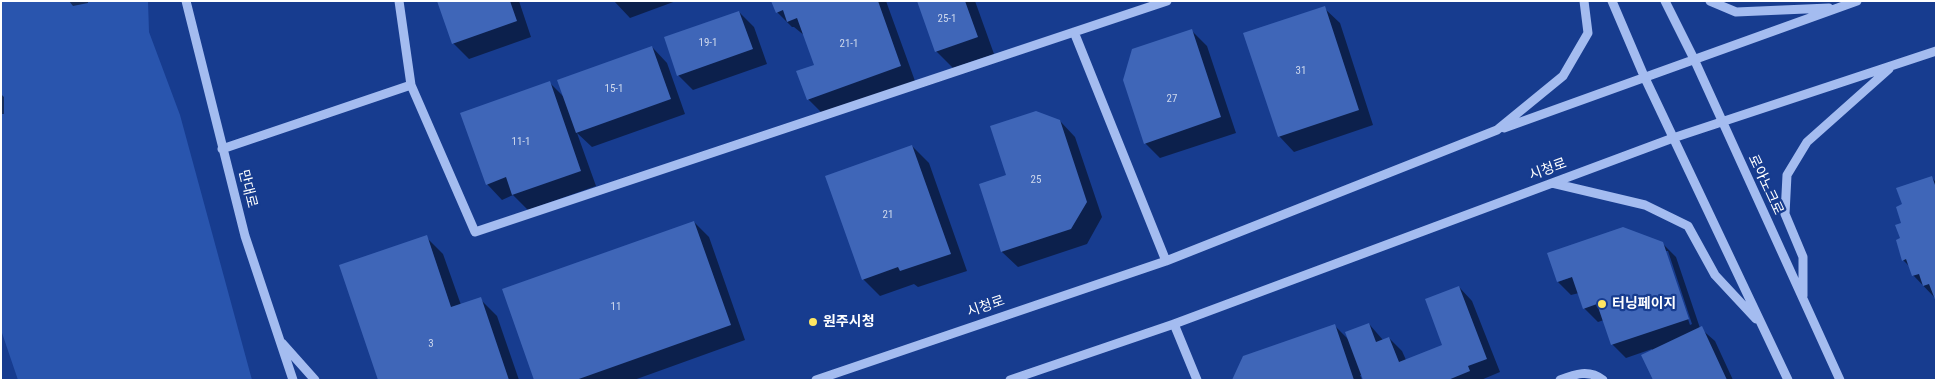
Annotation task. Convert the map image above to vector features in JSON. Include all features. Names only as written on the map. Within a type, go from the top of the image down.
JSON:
[{"type":"street","name":"만대로","points":[[186,1],[245,236],[293,380]]},
{"type":"street","points":[[399,1],[411,85],[475,232],[1167,1]]},
{"type":"street","points":[[1497,130],[1562,76],[1588,33],[1584,1]]},
{"type":"street","points":[[1612,1],[1644,76],[1788,380]]},
{"type":"street","name":"로아노크로","points":[[1665,1],[1694,59],[1721,122],[1840,380]]},
{"type":"street","points":[[1710,1],[1736,12],[1839,7]]},
{"type":"street","points":[[1497,130],[1857,1]]},
{"type":"street","points":[[1074,32],[1166,261]]},
{"type":"street","name":"시청로","points":[[1010,380],[1174,324],[1674,138],[1936,51]]},
{"type":"street","points":[[1803,301],[1803,257],[1785,214],[1787,175],[1808,142],[1892,66]]},
{"type":"street","points":[[222,149],[411,85]]},
{"type":"street","name":"시청로","points":[[816,380],[1166,261],[1497,130]]},
{"type":"street","points":[[1551,183],[1645,205],[1688,226],[1715,275],[1762,326]]},
{"type":"street","points":[[1174,324],[1197,380]]},
{"type":"street","points":[[279,339],[315,380]]},
{"type":"street","points":[[1560,380],[1582,372],[1598,376],[1603,380]]},
{"type":"shaded area","points":[[1,1],[148,1],[149,32],[180,115],[252,380],[18,380],[1,330]]},
{"type":"building","points":[[437,1],[510,1],[517,21],[452,44]]},
{"type":"building","points":[[771,1],[878,1],[901,66],[807,100],[796,71],[814,65],[797,18],[787,22],[783,10],[776,13]]},
{"type":"building","points":[[917,1],[965,1],[978,37],[935,52]]},
{"type":"building","points":[[1325,6],[1359,110],[1278,137],[1243,33]]},
{"type":"building","points":[[739,11],[753,49],[677,76],[664,37]]},
{"type":"building","points":[[1192,29],[1221,117],[1144,144],[1123,80],[1132,49]]},
{"type":"building","points":[[652,46],[671,99],[576,133],[557,80]]},
{"type":"building","points":[[550,81],[581,171],[512,195],[506,177],[486,185],[460,113]]},
{"type":"building","points":[[1036,111],[1060,120],[1087,202],[1071,229],[1001,252],[979,184],[1006,175],[990,126]]},
{"type":"building","points":[[912,145],[951,254],[900,271],[898,267],[862,280],[825,176]]},
{"type":"building","points":[[1932,176],[1936,188],[1936,302],[1929,284],[1923,286],[1919,274],[1912,276],[1906,259],[1902,261],[1896,240],[1900,238],[1895,225],[1901,223],[1896,207],[1902,204],[1896,188]]},
{"type":"building","points":[[694,221],[731,325],[576,380],[534,380],[502,289]]},
{"type":"building","points":[[1623,227],[1663,242],[1689,319],[1611,345],[1597,304],[1583,309],[1572,277],[1557,282],[1547,253]]},
{"type":"building","points":[[427,235],[451,307],[481,297],[509,380],[378,380],[339,265]]},
{"type":"building","points":[[1459,286],[1487,359],[1468,366],[1470,371],[1448,380],[1363,380],[1345,332],[1369,323],[1376,342],[1389,337],[1399,362],[1442,345],[1425,299]]},
{"type":"building","points":[[1335,324],[1354,380],[1232,380],[1243,356]]},
{"type":"building","points":[[1702,326],[1727,380],[1653,380],[1641,355]]},
{"type":"place","name":"터닝페이지","points":[[1602,304]]},
{"type":"place","name":"원주시청","points":[[813,322]]}]
